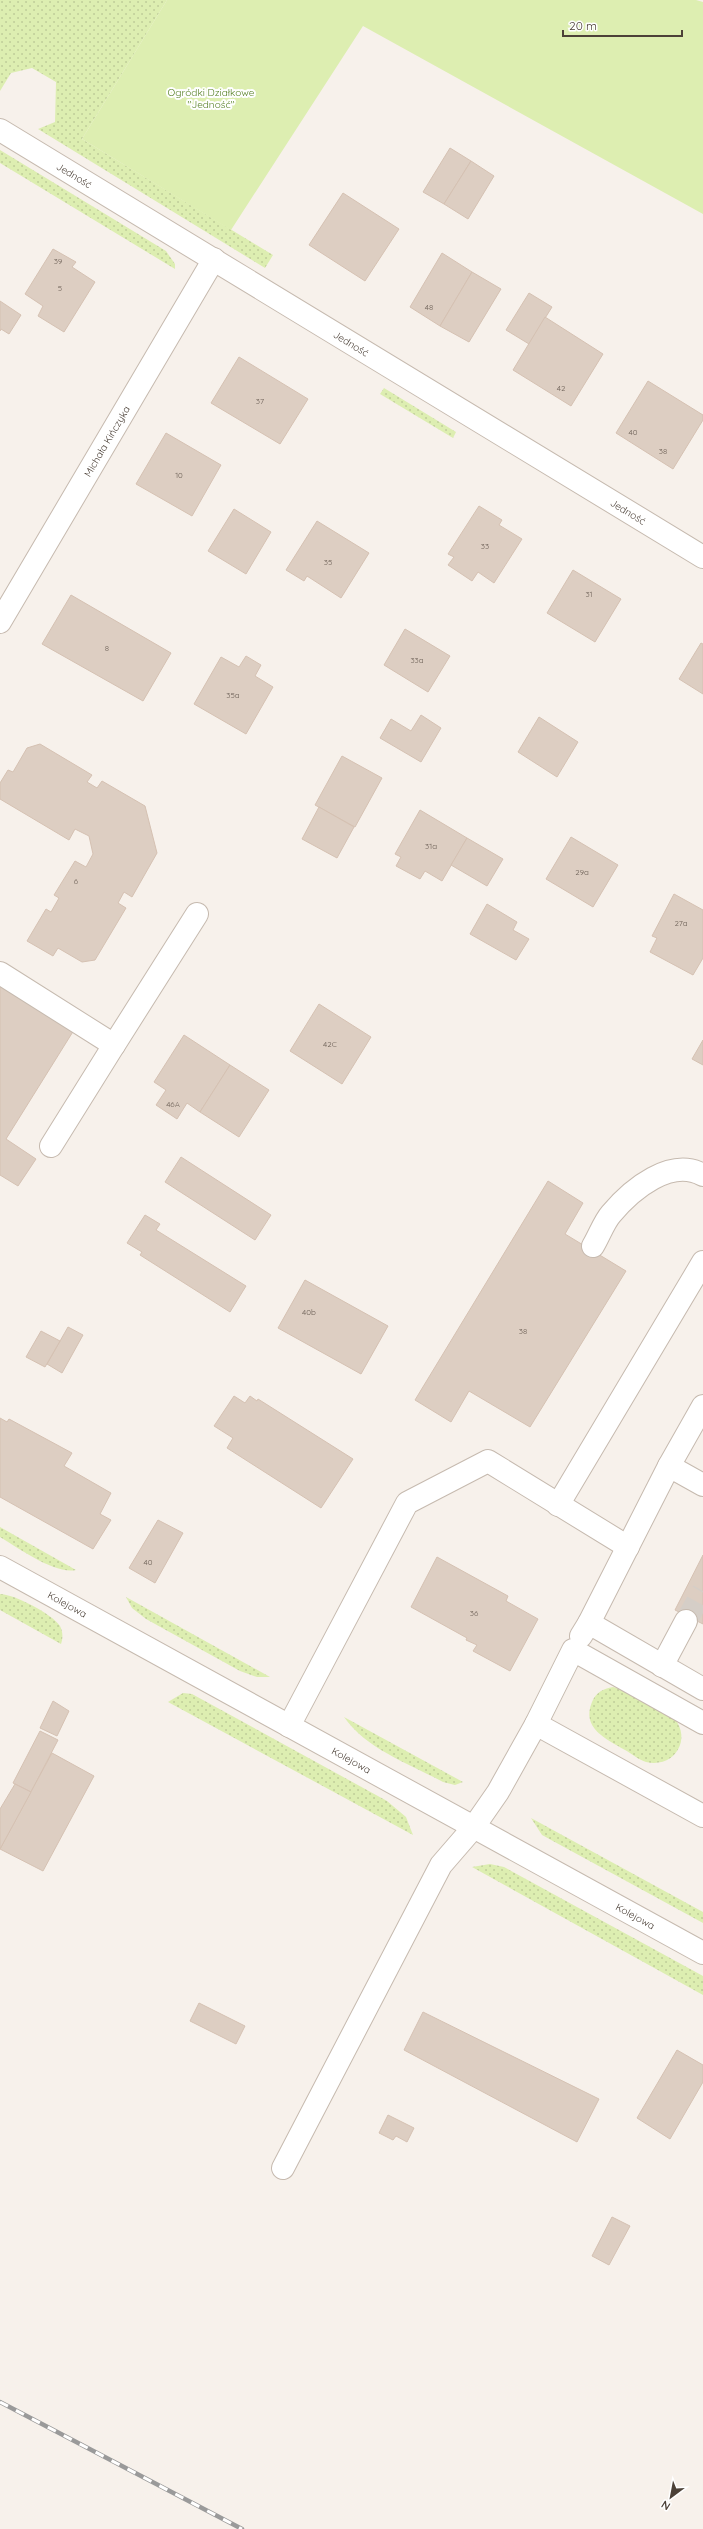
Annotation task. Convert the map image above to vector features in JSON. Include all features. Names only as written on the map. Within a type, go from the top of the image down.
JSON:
[{"type":"street","name":"Jedność","points":[[0,130],[703,557]]},
{"type":"street","name":"Michała Kińczyka","points":[[0,622],[214,259]]},
{"type":"street","points":[[51,1146],[197,914]]},
{"type":"street","points":[[0,973],[114,1045]]},
{"type":"street","points":[[593,1246],[611,1214],[636,1190],[666,1171],[693,1169],[703,1175]]},
{"type":"street","points":[[558,1504],[703,1262]]},
{"type":"street","points":[[283,2168],[441,1865],[473,1828],[498,1792],[536,1724],[573,1650],[589,1623],[669,1466],[703,1406]]},
{"type":"street","points":[[289,1726],[407,1503],[488,1461],[628,1547]]},
{"type":"street","points":[[669,1466],[703,1485]]},
{"type":"street","name":"Kolejowa","points":[[0,1567],[703,1953]]},
{"type":"street","points":[[662,1666],[686,1621]]},
{"type":"street","points":[[589,1623],[703,1689]]},
{"type":"street","points":[[573,1650],[703,1723]]},
{"type":"street","points":[[536,1724],[703,1816]]},
{"type":"green space","points":[[0,0],[167,0],[82,139],[273,255],[265,268],[38,129],[55,122],[56,82],[32,68],[11,73],[0,91]]},
{"type":"green space","name":"Ogródki Działkowe \"Jedność\"","points":[[167,0],[696,0],[703,2],[703,214],[363,26],[231,230],[82,139]]},
{"type":"green space","points":[[0,150],[166,251],[175,264],[175,269],[0,163]]},
{"type":"green space","points":[[384,388],[456,432],[453,438],[380,394]]},
{"type":"green space","points":[[0,1527],[76,1570],[58,1568],[37,1560],[0,1537]]},
{"type":"green space","points":[[0,1594],[14,1597],[23,1601],[56,1621],[62,1630],[61,1644],[0,1610]]},
{"type":"green space","points":[[126,1597],[270,1677],[257,1677],[240,1671],[146,1619],[132,1608]]},
{"type":"green space","points":[[613,1687],[652,1703],[666,1711],[678,1723],[681,1732],[681,1741],[673,1756],[666,1761],[657,1763],[646,1762],[610,1742],[597,1732],[590,1719],[589,1711],[592,1702],[600,1692]]},
{"type":"green space","points":[[183,1693],[192,1694],[387,1801],[406,1817],[413,1835],[168,1702]]},
{"type":"green space","points":[[344,1717],[463,1782],[455,1785],[443,1782],[389,1755],[364,1738]]},
{"type":"green space","points":[[531,1818],[703,1912],[703,1923],[542,1835]]},
{"type":"green space","points":[[490,1864],[504,1867],[703,1976],[703,1995],[472,1867]]},
{"type":"building","points":[[450,148],[471,161],[444,204],[423,192]]},
{"type":"building","points":[[471,161],[494,176],[468,219],[444,204]]},
{"type":"building","points":[[343,193],[399,229],[365,281],[309,245]]},
{"type":"building","points":[[53,249],[76,262],[72,267],[95,282],[64,332],[38,316],[43,306],[25,294]]},
{"type":"building","points":[[442,253],[472,272],[440,326],[410,307]]},
{"type":"building","points":[[472,272],[501,289],[469,342],[440,326]]},
{"type":"building","points":[[529,293],[552,307],[529,344],[506,330]]},
{"type":"building","points":[[0,301],[21,315],[9,334],[1,329],[0,331]]},
{"type":"building","points":[[545,317],[603,354],[571,406],[513,370]]},
{"type":"building","points":[[239,357],[308,399],[280,444],[211,403]]},
{"type":"building","points":[[648,381],[703,415],[703,420],[673,469],[616,433]]},
{"type":"building","points":[[166,433],[221,465],[192,516],[136,484]]},
{"type":"building","points":[[479,506],[502,520],[499,525],[522,539],[494,583],[478,572],[472,581],[448,565],[454,557],[448,554]]},
{"type":"building","points":[[234,509],[271,532],[246,574],[208,551]]},
{"type":"building","points":[[317,521],[369,553],[341,598],[307,576],[304,581],[286,570]]},
{"type":"building","points":[[573,570],[621,599],[595,642],[547,613]]},
{"type":"building","points":[[71,595],[171,653],[143,701],[42,644]]},
{"type":"building","points":[[405,629],[450,656],[428,692],[384,665]]},
{"type":"building","points":[[701,643],[703,644],[703,694],[679,679]]},
{"type":"building","points":[[246,656],[261,665],[255,676],[273,687],[246,734],[194,704],[221,657],[239,667]]},
{"type":"building","points":[[421,715],[441,728],[421,762],[380,738],[391,719],[411,731]]},
{"type":"building","points":[[539,717],[578,742],[557,777],[518,752]]},
{"type":"building","points":[[40,744],[92,775],[87,782],[97,788],[102,781],[145,806],[157,853],[132,897],[124,892],[118,903],[126,908],[95,960],[82,962],[58,948],[53,956],[27,941],[46,909],[51,912],[59,898],[54,895],[75,861],[86,867],[93,854],[89,836],[75,829],[69,840],[0,799],[0,783],[8,770],[13,772],[27,748]]},
{"type":"building","points":[[342,756],[382,778],[355,827],[315,805]]},
{"type":"building","points":[[319,807],[354,827],[337,858],[302,839]]},
{"type":"building","points":[[420,810],[467,838],[442,881],[425,871],[420,879],[396,866],[401,857],[395,854]]},
{"type":"building","points":[[571,837],[618,865],[593,907],[546,879]]},
{"type":"building","points":[[467,838],[503,859],[487,886],[451,865]]},
{"type":"building","points":[[674,894],[703,910],[703,958],[693,975],[650,952],[657,938],[652,936]]},
{"type":"building","points":[[487,904],[517,922],[513,930],[529,939],[516,960],[470,934]]},
{"type":"building","points":[[0,983],[74,1030],[6,1139],[36,1159],[18,1186],[0,1175]]},
{"type":"building","points":[[319,1004],[371,1037],[342,1084],[290,1051]]},
{"type":"building","points":[[184,1035],[230,1065],[200,1112],[187,1103],[177,1119],[156,1105],[166,1090],[154,1082]]},
{"type":"building","points":[[703,1040],[703,1065],[692,1059]]},
{"type":"building","points":[[230,1065],[269,1090],[239,1137],[200,1112]]},
{"type":"building","points":[[181,1157],[271,1215],[255,1240],[165,1182]]},
{"type":"building","points":[[548,1181],[583,1203],[565,1234],[626,1271],[530,1427],[469,1391],[451,1422],[415,1400]]},
{"type":"building","points":[[145,1215],[160,1224],[156,1230],[246,1286],[230,1312],[140,1255],[142,1252],[127,1243]]},
{"type":"building","points":[[305,1280],[388,1326],[361,1374],[278,1328]]},
{"type":"building","points":[[68,1327],[83,1335],[62,1373],[47,1364]]},
{"type":"building","points":[[41,1331],[60,1341],[45,1367],[26,1357]]},
{"type":"building","points":[[234,1396],[245,1403],[250,1396],[257,1401],[258,1399],[353,1459],[321,1508],[227,1448],[233,1438],[214,1426]]},
{"type":"building","points":[[0,1418],[7,1422],[9,1419],[72,1453],[64,1466],[111,1493],[100,1514],[111,1520],[93,1549],[0,1497]]},
{"type":"building","points":[[158,1520],[183,1533],[155,1583],[129,1568]]},
{"type":"building","points":[[703,1555],[703,1624],[675,1610]]},
{"type":"building","points":[[437,1557],[508,1596],[506,1601],[538,1619],[510,1671],[473,1651],[477,1645],[466,1640],[467,1638],[411,1607]]},
{"type":"building","points":[[53,1701],[69,1711],[57,1736],[40,1728]]},
{"type":"building","points":[[40,1731],[58,1740],[31,1792],[13,1783]]},
{"type":"building","points":[[52,1753],[94,1776],[43,1871],[0,1849]]},
{"type":"building","points":[[15,1784],[31,1792],[0,1849],[0,1809]]},
{"type":"building","points":[[199,2003],[245,2026],[236,2044],[190,2021]]},
{"type":"building","points":[[423,2012],[599,2099],[577,2142],[404,2050]]},
{"type":"building","points":[[677,2050],[703,2065],[703,2082],[670,2139],[637,2118]]},
{"type":"building","points":[[388,2115],[414,2128],[407,2142],[396,2136],[393,2140],[379,2133]]},
{"type":"building","points":[[612,2217],[630,2226],[609,2265],[592,2256]]},
{"type":"tunnel","points":[[686,1621],[703,1591]]},
{"type":"railway","points":[[0,2402],[242,2529]]}]
